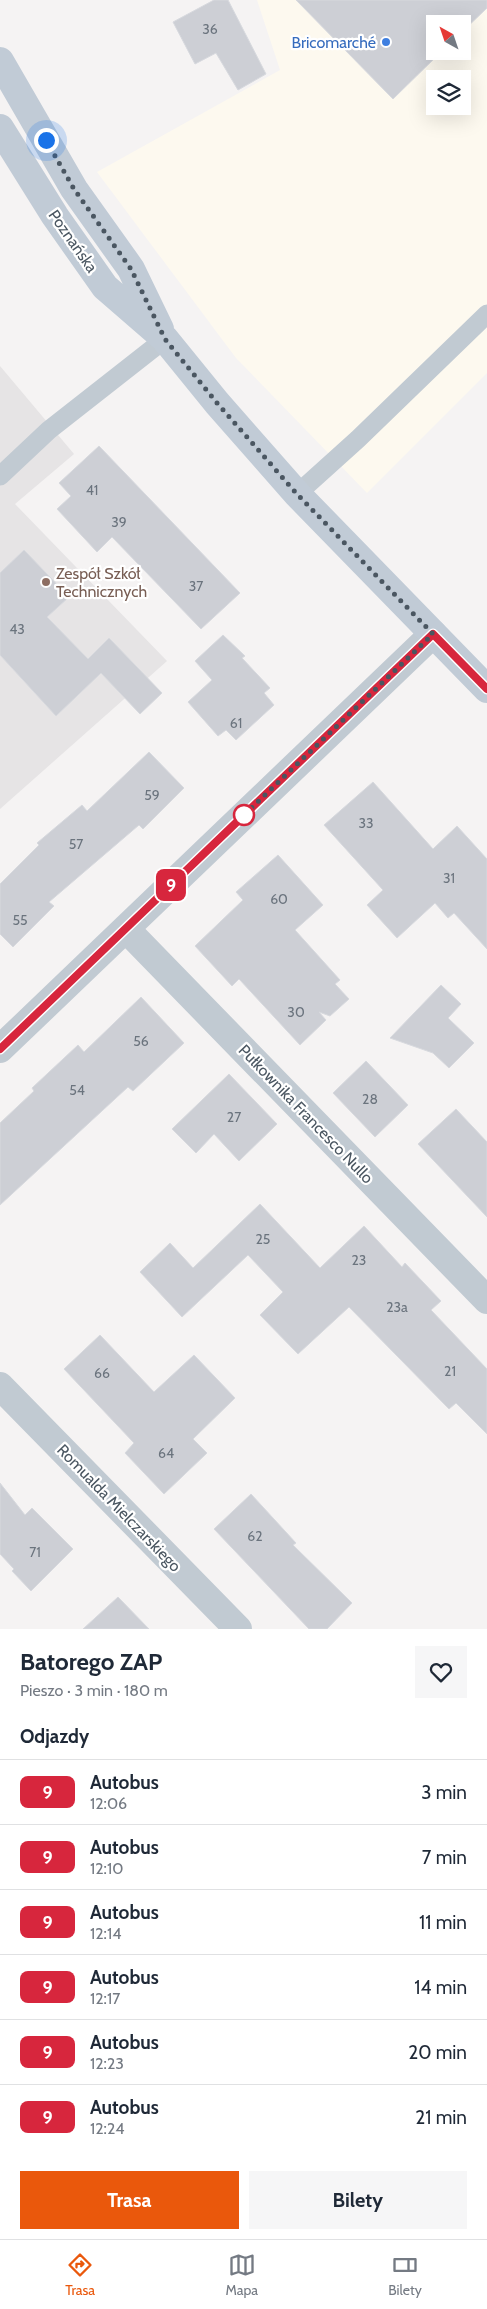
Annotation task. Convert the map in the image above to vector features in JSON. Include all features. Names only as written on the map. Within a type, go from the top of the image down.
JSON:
[{"type":"main road","name":"Poznańska","points":[[0,61],[74,189],[131,269],[165,339]]},
{"type":"main road","name":"Poznańska","points":[[0,128],[55,216],[105,287],[165,339],[217,403],[297,494],[487,689]]},
{"type":"street","points":[[0,1049],[433,634]]},
{"type":"street","name":"Pułkownika Francesco Nullo","points":[[126,929],[487,1300]]},
{"type":"street","name":"Romualda Mielczarskiego","points":[[0,1386],[238,1629]]},
{"type":"lane","points":[[297,494],[358,439],[487,314]]},
{"type":"lane","points":[[0,476],[49,430],[165,339]]},
{"type":"shaded area","points":[[257,0],[487,0],[487,373],[367,493],[236,358],[97,172],[280,70]]},
{"type":"shaded area","name":"Zespół Szkół Technicznych","points":[[0,366],[74,454],[15,504],[167,661],[0,809]]},
{"type":"building","points":[[214,0],[228,0],[266,74],[238,90],[216,53],[195,64],[173,22]]},
{"type":"building","name":"Bricomarché","points":[[296,0],[487,0],[487,8],[471,23],[471,15],[426,15],[426,60],[433,60],[393,99]]},
{"type":"building","points":[[99,446],[240,593],[201,629],[112,537],[97,552],[57,509],[71,496],[59,483]]},
{"type":"building","points":[[24,550],[69,597],[47,617],[88,659],[109,638],[162,693],[140,714],[101,673],[56,716],[0,655],[0,573]]},
{"type":"building","points":[[223,635],[245,656],[242,658],[270,688],[264,693],[274,705],[236,740],[226,730],[218,736],[188,702],[212,680],[195,661]]},
{"type":"building","points":[[149,752],[184,788],[143,829],[139,825],[49,902],[54,906],[13,947],[0,934],[0,884],[39,845],[37,843],[82,805],[87,811]]},
{"type":"building","points":[[373,782],[433,849],[457,826],[487,859],[487,949],[454,913],[448,918],[435,903],[397,938],[367,905],[383,890],[324,825]]},
{"type":"building","points":[[278,855],[323,905],[295,930],[340,980],[335,984],[349,999],[330,1016],[319,1012],[326,1020],[300,1045],[239,979],[232,986],[195,946],[243,900],[236,892]]},
{"type":"building","points":[[441,985],[461,1004],[448,1018],[474,1043],[449,1068],[433,1053],[390,1038]]},
{"type":"building","points":[[141,997],[184,1043],[133,1091],[128,1087],[0,1205],[0,1123],[34,1091],[32,1088],[78,1045],[84,1052]]},
{"type":"building","points":[[366,1061],[408,1105],[375,1137],[333,1093]]},
{"type":"building","points":[[229,1074],[277,1124],[239,1161],[214,1134],[196,1153],[172,1129]]},
{"type":"building","points":[[456,1109],[487,1142],[487,1217],[418,1144]]},
{"type":"building","points":[[260,1204],[320,1268],[364,1226],[402,1267],[405,1263],[441,1301],[431,1310],[487,1369],[487,1434],[456,1403],[449,1409],[349,1307],[298,1354],[260,1315],[283,1292],[248,1255],[182,1317],[140,1272],[170,1243],[193,1268]]},
{"type":"building","points":[[100,1335],[154,1392],[194,1355],[235,1398],[193,1439],[207,1453],[164,1494],[125,1453],[134,1443],[64,1369]]},
{"type":"building","points":[[0,1483],[25,1515],[32,1508],[73,1549],[31,1591],[12,1571],[14,1569],[0,1554]]},
{"type":"building","points":[[251,1494],[296,1543],[293,1545],[352,1603],[327,1629],[309,1629],[214,1529]]},
{"type":"building","points":[[118,1597],[149,1629],[83,1629]]},
{"type":"bus line","name":"9","points":[[0,1049],[433,634],[487,689]]},
{"type":"place","name":"Bricomarché","points":[[386,42]]},
{"type":"place","name":"Zespół Szkół Technicznych","points":[[46,582]]},
{"type":"route","points":[[46,140],[74,189],[131,269],[165,339],[217,403],[297,494],[433,634],[244,815]]}]
